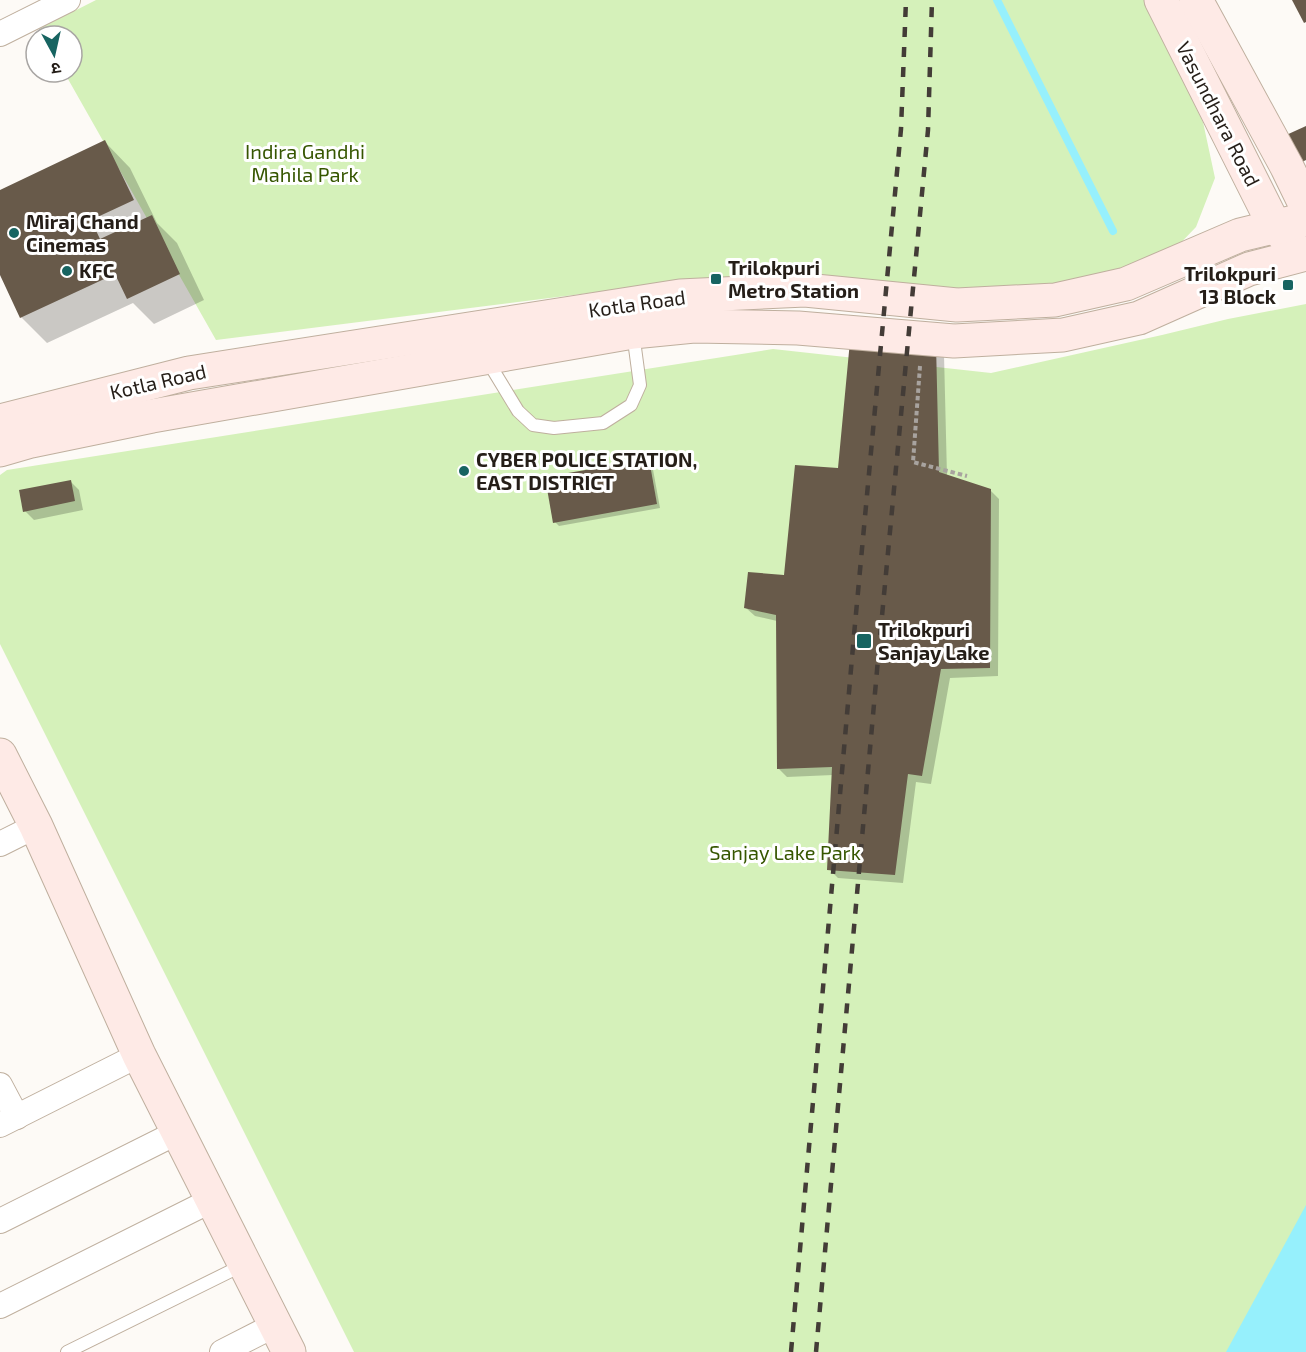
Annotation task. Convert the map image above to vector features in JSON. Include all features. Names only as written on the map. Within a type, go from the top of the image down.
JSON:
[{"type":"main road","name":"Vasundhara Road","points":[[1161,0],[1275,227]]},
{"type":"main road","name":"Vasundhara Road","points":[[1196,0],[1306,206]]},
{"type":"main road","name":"Kotla Road","points":[[0,421],[189,373],[680,296],[805,290],[957,305],[1054,300],[1126,284],[1240,236],[1306,219]]},
{"type":"main road","points":[[1275,227],[1306,252]]},
{"type":"main road","name":"Kotla Road","points":[[0,450],[31,441],[152,416],[633,332],[694,326],[787,327],[954,341],[1063,335],[1139,318],[1249,269],[1306,252]]},
{"type":"main road","points":[[1,757],[36,826],[139,1055],[282,1339]]},
{"type":"street","points":[[0,34],[68,0]]},
{"type":"street","points":[[0,844],[36,826]]},
{"type":"street","points":[[0,1085],[8,1121],[139,1055]]},
{"type":"street","points":[[0,1221],[178,1132]]},
{"type":"street","points":[[0,1306],[212,1200]]},
{"type":"street","points":[[222,1352],[282,1339]]},
{"type":"lane","points":[[486,357],[518,411],[533,425],[554,428],[603,423],[631,405],[640,385],[633,332]]},
{"type":"lane","points":[[67,1352],[244,1264]]},
{"type":"path","points":[[922,339],[913,462],[967,476]]},
{"type":"green space","name":"Indira Gandhi Mahila Park","points":[[96,0],[1144,0],[1203,122],[1215,178],[1196,227],[1169,255],[1129,271],[1044,289],[950,292],[669,283],[216,340],[71,84],[84,84],[84,24],[49,24]]},
{"type":"green space","name":"Sanjay Lake Park","points":[[1306,304],[1306,1352],[354,1352],[0,644],[0,475],[7,470],[773,349],[991,373],[1228,319]]},
{"type":"water","points":[[1306,1205],[1306,1352],[1226,1352]]},
{"type":"building","points":[[1292,0],[1306,0],[1306,22],[1304,23]]},
{"type":"building","points":[[1306,126],[1306,160],[1298,164],[1284,136]]},
{"type":"building","points":[[105,140],[134,200],[91,220],[100,239],[152,215],[180,274],[127,299],[115,274],[20,318],[0,275],[0,190]]},
{"type":"building","name":"Trilokpuri Sanjay Lake","points":[[850,341],[936,344],[939,472],[991,489],[990,668],[941,669],[922,776],[908,774],[895,875],[827,870],[832,767],[777,769],[776,615],[744,608],[748,572],[784,575],[795,465],[838,468]]},
{"type":"building","points":[[649,459],[657,504],[553,523],[545,477]]},
{"type":"building","points":[[71,480],[75,501],[23,512],[19,490]]},
{"type":"waterway","points":[[997,0],[1113,231]]},
{"type":"railway","points":[[791,1352],[901,129],[906,0]]},
{"type":"railway","points":[[816,1352],[928,130],[932,0]]},
{"type":"place","name":"Miraj Chand Cinemas","points":[[14,233]]},
{"type":"place","name":"KFC","points":[[67,271]]},
{"type":"place","name":"Trilokpuri Metro Station","points":[[716,279]]},
{"type":"place","name":"Trilokpuri 13 Block","points":[[1288,285]]},
{"type":"place","name":"CYBER POLICE STATION, EAST DISTRICT","points":[[464,471]]},
{"type":"place","name":"Trilokpuri Sanjay Lake","points":[[864,641]]}]
